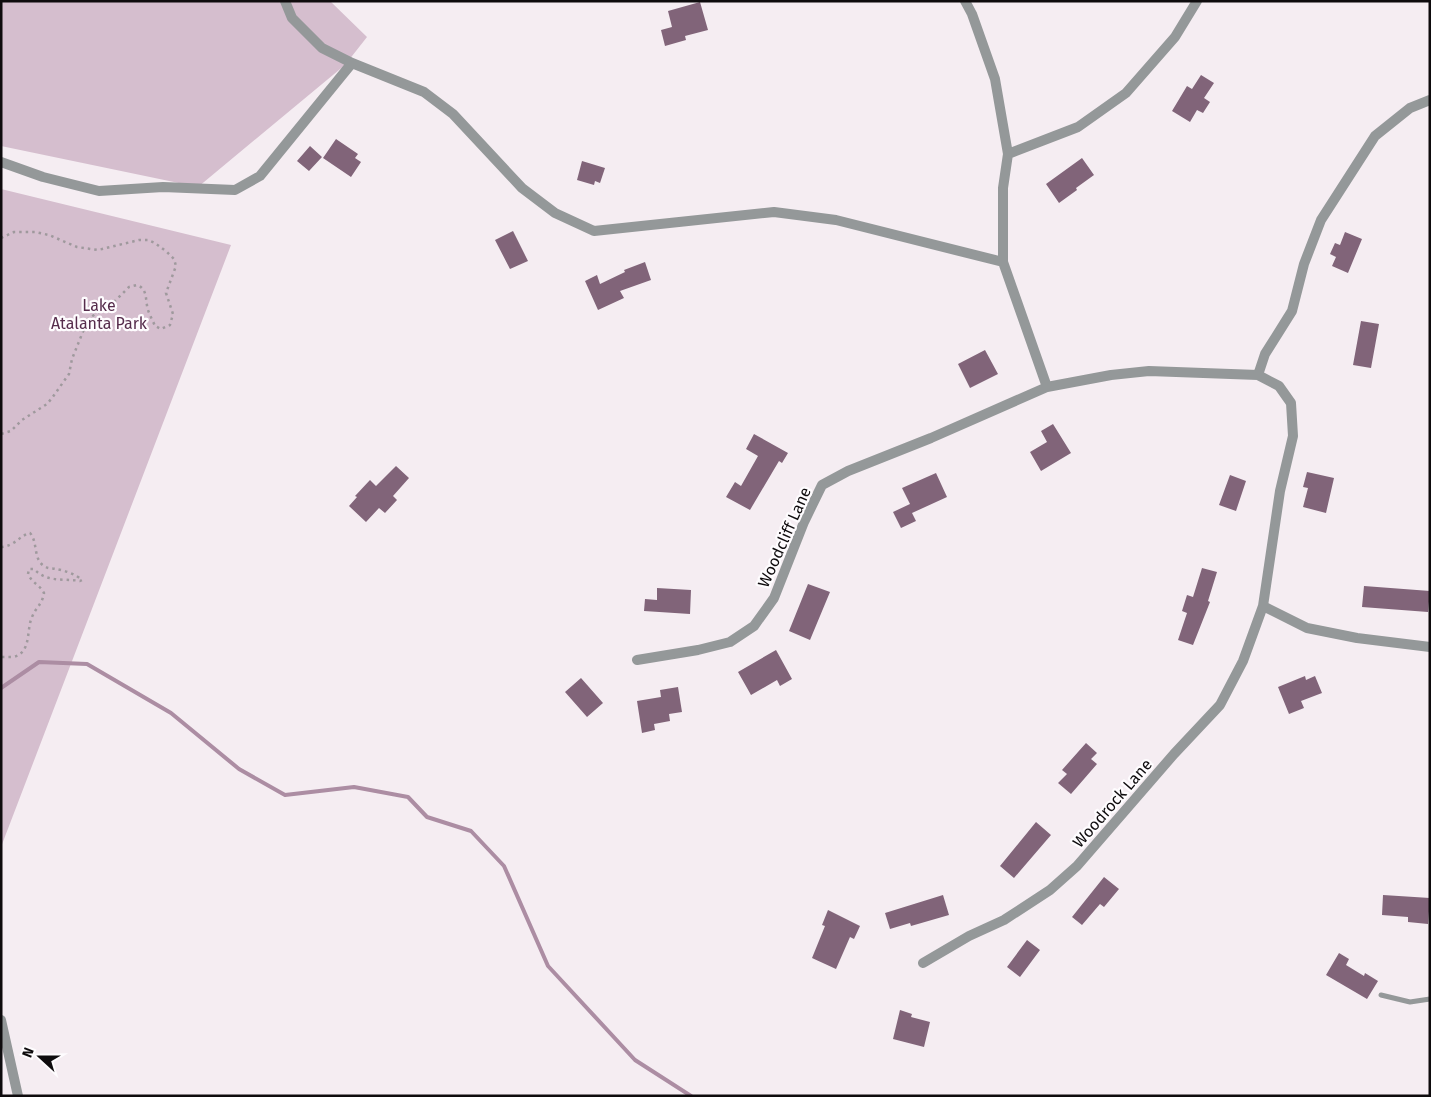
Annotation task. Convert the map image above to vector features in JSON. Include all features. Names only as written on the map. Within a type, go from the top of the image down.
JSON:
[{"type":"street","points":[[285,1],[292,18],[322,48],[352,63],[424,92],[453,114],[522,188],[555,213],[594,231],[774,212],[836,220],[1003,262]]},
{"type":"street","points":[[965,1],[972,14],[995,79],[1008,154],[1003,188],[1003,262],[1047,387]]},
{"type":"street","points":[[1008,154],[1078,127],[1126,93],[1175,37],[1197,1]]},
{"type":"street","points":[[1,162],[43,177],[99,192],[163,187],[235,190],[260,176],[352,63]]},
{"type":"street","points":[[1258,375],[1265,354],[1292,311],[1304,264],[1321,220],[1375,136],[1410,108],[1430,100]]},
{"type":"street","name":"Woodcliff Lane","points":[[637,660],[698,650],[730,642],[754,626],[774,598],[804,522],[822,485],[848,471],[931,438],[1047,387],[1111,375],[1149,372],[1258,375]]},
{"type":"street","name":"Woodrock Lane","points":[[923,963],[969,936],[1004,920],[1050,890],[1078,866],[1174,754],[1220,705],[1243,660],[1263,606],[1280,491],[1293,436],[1291,403],[1279,386],[1258,375]]},
{"type":"street","points":[[1263,606],[1308,628],[1357,638],[1430,647]]},
{"type":"street","points":[[1,1020],[18,1096]]},
{"type":"lane","points":[[1381,995],[1410,1002],[1430,999]]},
{"type":"path","points":[[1,238],[14,232],[35,232],[50,235],[77,246],[98,250],[139,240],[148,240],[167,252],[174,259],[176,266],[166,293],[173,314],[170,325],[161,329],[155,326],[147,309],[146,295],[142,288],[136,285],[129,286],[115,301],[88,319],[72,359],[69,374],[47,404],[22,420],[11,431],[1,434]]},
{"type":"path","points":[[1,547],[6,547],[19,541],[23,536],[30,533],[34,538],[37,556],[42,565],[80,577],[82,580],[52,580],[39,574],[34,569],[29,569],[29,577],[41,587],[44,593],[42,601],[31,620],[28,642],[25,648],[20,654],[1,658]]},
{"type":"green space","points":[[1,1],[330,1],[367,37],[345,65],[198,187],[1,146]]},
{"type":"green space","name":"Lake Atalanta Park","points":[[1,189],[231,245],[1,847]]},
{"type":"building","points":[[700,2],[708,30],[685,36],[686,40],[665,46],[661,30],[672,27],[668,11]]},
{"type":"building","points":[[1201,75],[1214,83],[1204,98],[1210,102],[1203,113],[1197,110],[1190,122],[1172,111],[1187,86],[1192,89]]},
{"type":"building","points":[[336,139],[358,154],[355,158],[361,162],[351,177],[323,158]]},
{"type":"building","points":[[310,146],[322,157],[309,171],[297,161]]},
{"type":"building","points":[[1082,158],[1094,175],[1059,203],[1046,184]]},
{"type":"building","points":[[582,161],[605,168],[600,183],[595,181],[594,185],[577,180]]},
{"type":"building","points":[[513,231],[528,261],[510,269],[495,240]]},
{"type":"building","points":[[1345,232],[1362,239],[1348,273],[1332,266],[1336,257],[1330,254],[1335,243],[1340,245]]},
{"type":"building","points":[[645,262],[651,280],[620,291],[624,298],[598,310],[585,281],[597,275],[600,284],[625,272],[624,270]]},
{"type":"building","points":[[1361,321],[1379,324],[1371,368],[1353,365]]},
{"type":"building","points":[[985,350],[998,374],[970,388],[958,364]]},
{"type":"building","points":[[1053,424],[1071,453],[1041,471],[1030,452],[1047,442],[1041,431]]},
{"type":"building","points":[[754,434],[788,453],[782,463],[779,461],[750,510],[726,497],[735,482],[741,486],[758,456],[746,449]]},
{"type":"building","points":[[396,466],[409,478],[393,496],[397,500],[385,513],[379,508],[366,522],[349,506],[357,497],[355,496],[370,480],[376,486]]},
{"type":"building","points":[[1307,472],[1334,478],[1326,513],[1303,507],[1308,488],[1303,487]]},
{"type":"building","points":[[936,473],[947,497],[912,513],[916,521],[901,528],[893,512],[910,504],[902,488]]},
{"type":"building","points":[[1230,475],[1246,481],[1236,511],[1219,505]]},
{"type":"building","points":[[1202,568],[1217,572],[1208,601],[1210,602],[1193,645],[1178,640],[1187,613],[1182,611],[1187,595],[1193,597]]},
{"type":"building","points":[[808,584],[830,592],[810,640],[789,631]]},
{"type":"building","points":[[1364,586],[1430,591],[1428,612],[1362,607]]},
{"type":"building","points":[[657,588],[691,590],[690,614],[644,611],[645,599],[657,600]]},
{"type":"building","points":[[776,650],[792,679],[780,686],[777,680],[751,695],[738,672]]},
{"type":"building","points":[[1305,676],[1306,680],[1315,676],[1322,693],[1301,701],[1304,708],[1289,714],[1278,687]]},
{"type":"building","points":[[581,678],[603,703],[587,717],[565,692]]},
{"type":"building","points":[[678,687],[682,712],[669,714],[670,721],[654,724],[655,730],[642,733],[637,701],[661,697],[660,690]]},
{"type":"building","points":[[1086,743],[1097,753],[1091,759],[1097,764],[1071,794],[1058,783],[1067,774],[1062,770]]},
{"type":"building","points":[[1036,822],[1051,835],[1014,878],[1000,866]]},
{"type":"building","points":[[1104,877],[1119,889],[1104,907],[1100,904],[1082,925],[1072,917]]},
{"type":"building","points":[[943,895],[949,915],[911,926],[910,923],[890,929],[885,913]]},
{"type":"building","points":[[1383,895],[1430,898],[1428,924],[1408,922],[1408,917],[1382,915]]},
{"type":"building","points":[[828,910],[860,926],[854,939],[850,937],[836,969],[812,958],[825,926],[822,925]]},
{"type":"building","points":[[1027,940],[1040,950],[1020,977],[1007,967]]},
{"type":"building","points":[[1339,953],[1349,959],[1346,965],[1364,976],[1365,973],[1378,981],[1367,999],[1326,975]]},
{"type":"building","points":[[900,1010],[912,1014],[911,1017],[930,1022],[924,1047],[893,1039]]},
{"type":"waterway","points":[[1,688],[39,662],[87,664],[171,713],[239,769],[285,795],[354,787],[408,797],[427,817],[471,831],[504,866],[548,966],[635,1060],[691,1096]]}]
